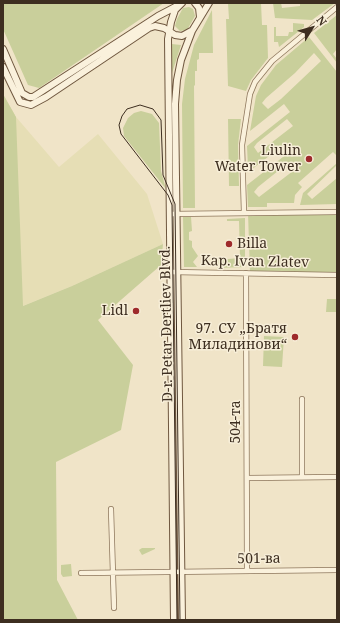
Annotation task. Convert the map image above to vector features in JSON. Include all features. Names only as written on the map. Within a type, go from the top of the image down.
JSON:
[{"type":"main road","name":"D-r. Petar Dertliev Blvd.","points":[[182,3],[175,10],[169,30],[168,74],[174,214],[182,620]]},
{"type":"main road","points":[[3,49],[22,93],[29,97],[33,97],[158,16],[182,3]]},
{"type":"main road","points":[[195,3],[199,8],[200,17]]},
{"type":"main road","name":"D-r. Petar Dertliev Blvd.","points":[[174,214],[176,93],[178,69],[192,30],[209,3]]},
{"type":"main road","points":[[3,67],[18,100],[23,104],[31,105],[46,97],[149,28],[155,26],[169,30],[175,35],[182,36],[192,30]]},
{"type":"main road","name":"D-r. Petar Dertliev Blvd.","points":[[174,620],[175,272]]},
{"type":"street","points":[[244,213],[242,145],[250,94],[256,82],[272,61],[337,7]]},
{"type":"street","points":[[174,214],[337,212]]},
{"type":"street","name":"Kap. Ivan Zlatev","points":[[175,272],[337,275]]},
{"type":"street","name":"504-та","points":[[246,273],[248,570]]},
{"type":"street","points":[[302,399],[302,477]]},
{"type":"street","points":[[248,478],[337,477]]},
{"type":"street","points":[[111,510],[114,608]]},
{"type":"street","name":"501-ва","points":[[81,573],[337,570]]},
{"type":"shaded area","points":[[3,94],[16,117],[59,167],[98,134],[147,194],[163,244],[72,286],[3,314]]},
{"type":"green space","points":[[3,3],[164,3],[39,88],[28,85],[3,29]]},
{"type":"green space","points":[[228,3],[261,3],[262,25],[267,25],[268,58],[251,80],[246,91],[228,86],[226,19],[229,19]]},
{"type":"green space","points":[[273,3],[281,3],[282,8],[300,6],[300,4],[306,3],[335,3],[312,20],[275,18]]},
{"type":"green space","points":[[189,7],[193,9],[195,16],[187,30],[180,31],[175,26],[177,19],[183,8]]},
{"type":"green space","points":[[212,10],[213,53],[199,53],[199,59],[197,60],[197,71],[195,71],[195,208],[183,208],[182,104],[185,79],[194,45]]},
{"type":"green space","points":[[337,15],[337,49],[333,54],[337,59],[337,63],[314,33]]},
{"type":"green space","points":[[293,23],[304,24],[304,27],[279,47],[278,42],[274,42],[274,27],[276,27],[276,36],[288,36],[289,32],[293,32]]},
{"type":"green space","points":[[309,37],[337,72],[337,156],[333,152],[298,183],[302,187],[295,195],[294,203],[267,203],[267,207],[248,207],[247,185],[292,150],[286,143],[251,170],[248,168],[247,146],[290,112],[284,104],[250,131],[256,96],[261,85],[276,65]],"holes":[[[314,53],[321,61],[281,99],[268,109],[262,103],[266,98],[295,73]],[[287,119],[293,126],[258,153],[254,147]],[[288,163],[293,171],[259,197],[254,192],[258,187]]]},
{"type":"green space","points":[[172,44],[181,45],[172,73]]},
{"type":"green space","points":[[3,94],[16,117],[23,306],[72,286],[163,244],[161,265],[98,320],[133,365],[121,430],[56,462],[57,580],[78,620],[3,620]]},
{"type":"green space","points":[[141,111],[152,114],[159,123],[161,171],[166,189],[124,136],[123,128],[128,118],[134,113]]},
{"type":"green space","points":[[228,119],[241,119],[238,145],[239,186],[229,186]]},
{"type":"green space","points":[[337,163],[337,165],[307,194],[312,199],[337,178],[337,204],[300,205],[303,193]]},
{"type":"green space","points":[[337,212],[337,275],[250,273],[248,213]]},
{"type":"green space","points":[[183,217],[191,217],[192,231],[189,232],[189,240],[192,241],[192,247],[198,256],[193,262],[197,267],[184,267]]},
{"type":"green space","points":[[245,218],[245,267],[217,268],[217,260],[240,258],[239,221],[227,221],[227,219]]},
{"type":"green space","points":[[327,299],[337,299],[337,312],[326,312]]},
{"type":"green space","points":[[264,336],[284,337],[282,367],[263,366]]},
{"type":"green space","points":[[142,548],[155,549],[142,555],[139,550]]},
{"type":"green space","points":[[71,564],[72,576],[63,577],[61,574],[61,565]]},
{"type":"tram line","points":[[177,620],[172,205],[168,195],[121,134],[119,125],[122,116],[127,109],[140,105],[153,109],[161,120],[163,175],[175,204],[180,620]]},
{"type":"place","name":"Liulin Water Tower","points":[[309,159]]},
{"type":"place","name":"Billa","points":[[229,244]]},
{"type":"place","name":"Lidl","points":[[136,311]]},
{"type":"place","name":"97. СУ „Братя Миладинови“","points":[[295,337]]}]
